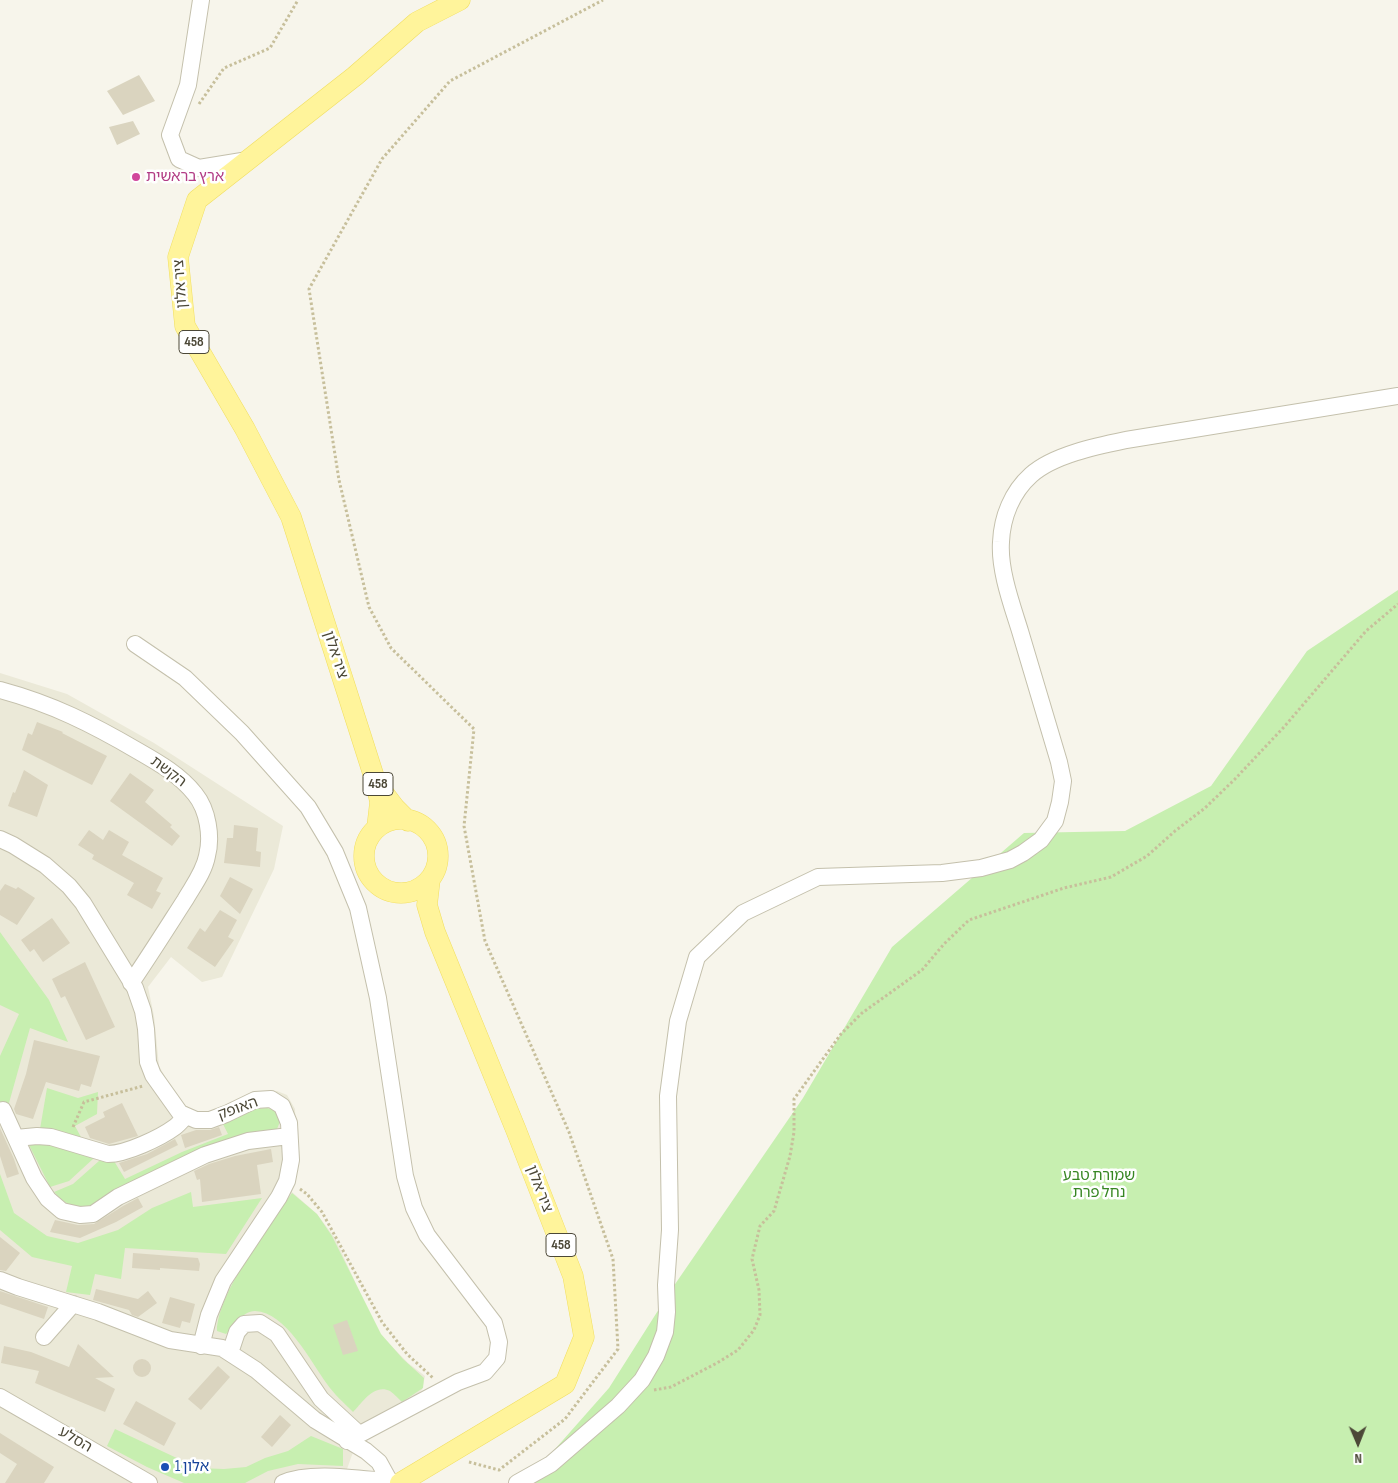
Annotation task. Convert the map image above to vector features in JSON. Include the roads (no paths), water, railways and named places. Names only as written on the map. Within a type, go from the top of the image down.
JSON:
[{"type":"main road","name":"ציר אלון","points":[[377,828],[380,802],[376,783],[291,517],[245,429],[185,326],[178,257],[196,200],[355,76],[417,22],[460,0]]},
{"type":"main road","name":"ציר אלון","points":[[376,783],[395,808],[408,821]]},
{"type":"main road","points":[[392,821],[408,821],[423,827],[434,840],[438,856],[434,872],[430,879],[418,889],[410,892],[386,890],[373,880],[365,865],[365,849],[377,828],[392,821]]},
{"type":"main road","name":"ציר אלון","points":[[398,1483],[565,1384],[584,1337],[573,1276],[435,932],[427,904],[430,879]]},
{"type":"main road","name":"ציר אלון","points":[[394,892],[408,902],[435,932]]},
{"type":"street","points":[[201,0],[188,85],[170,135],[180,159],[200,168],[248,160]]},
{"type":"street","points":[[517,1483],[551,1464],[618,1406],[642,1380],[656,1356],[665,1332],[670,1230],[668,1096],[678,1021],[697,957],[743,913],[818,877],[942,873],[981,868],[1010,860],[1023,853],[1041,840],[1055,821],[1063,781],[1011,603],[1000,544],[1004,522],[1012,498],[1031,474],[1054,461],[1089,448],[1135,438],[1398,396]]},
{"type":"street","points":[[135,644],[185,678],[242,733],[308,807],[335,852],[358,908],[378,998],[405,1176],[414,1208],[427,1235],[494,1322],[499,1342],[497,1358],[485,1372],[445,1389],[353,1437]]},
{"type":"street","name":"הקשת","points":[[0,690],[48,704],[102,729],[179,776],[197,796],[205,814],[209,832],[209,847],[202,872],[131,983]]},
{"type":"street","points":[[0,839],[45,864],[69,886],[96,922],[131,983],[144,1011],[148,1062],[158,1082],[180,1113],[186,1116],[175,1127],[148,1142],[116,1154],[108,1154],[67,1141],[37,1136],[16,1138]]},
{"type":"street","name":"האופק","points":[[186,1116],[196,1120],[210,1120],[255,1100],[271,1099],[282,1106],[289,1123],[291,1160],[287,1181],[279,1197],[224,1281],[209,1315],[201,1346]]},
{"type":"street","points":[[3,1110],[34,1178],[48,1199],[62,1211],[80,1215],[93,1214],[118,1198],[205,1156],[248,1141],[289,1136]]},
{"type":"street","points":[[0,1280],[73,1304],[170,1340],[222,1348],[256,1370],[315,1420],[353,1437]]},
{"type":"street","points":[[44,1337],[73,1304]]},
{"type":"street","points":[[230,1353],[238,1332],[244,1324],[260,1323],[277,1334],[321,1399],[353,1437],[398,1483]]},
{"type":"street","name":"הסלע","points":[[0,1397],[149,1483]]},
{"type":"street","points":[[283,1483],[310,1477],[398,1483]]},
{"type":"place","name":"ארץ בראשית","points":[[136,177]]},
{"type":"place","name":"אלון 1","points":[[165,1467]]},
{"type":"park label","name":"שמורת טבע נחל פרת","points":[[1099,1184]]}]
